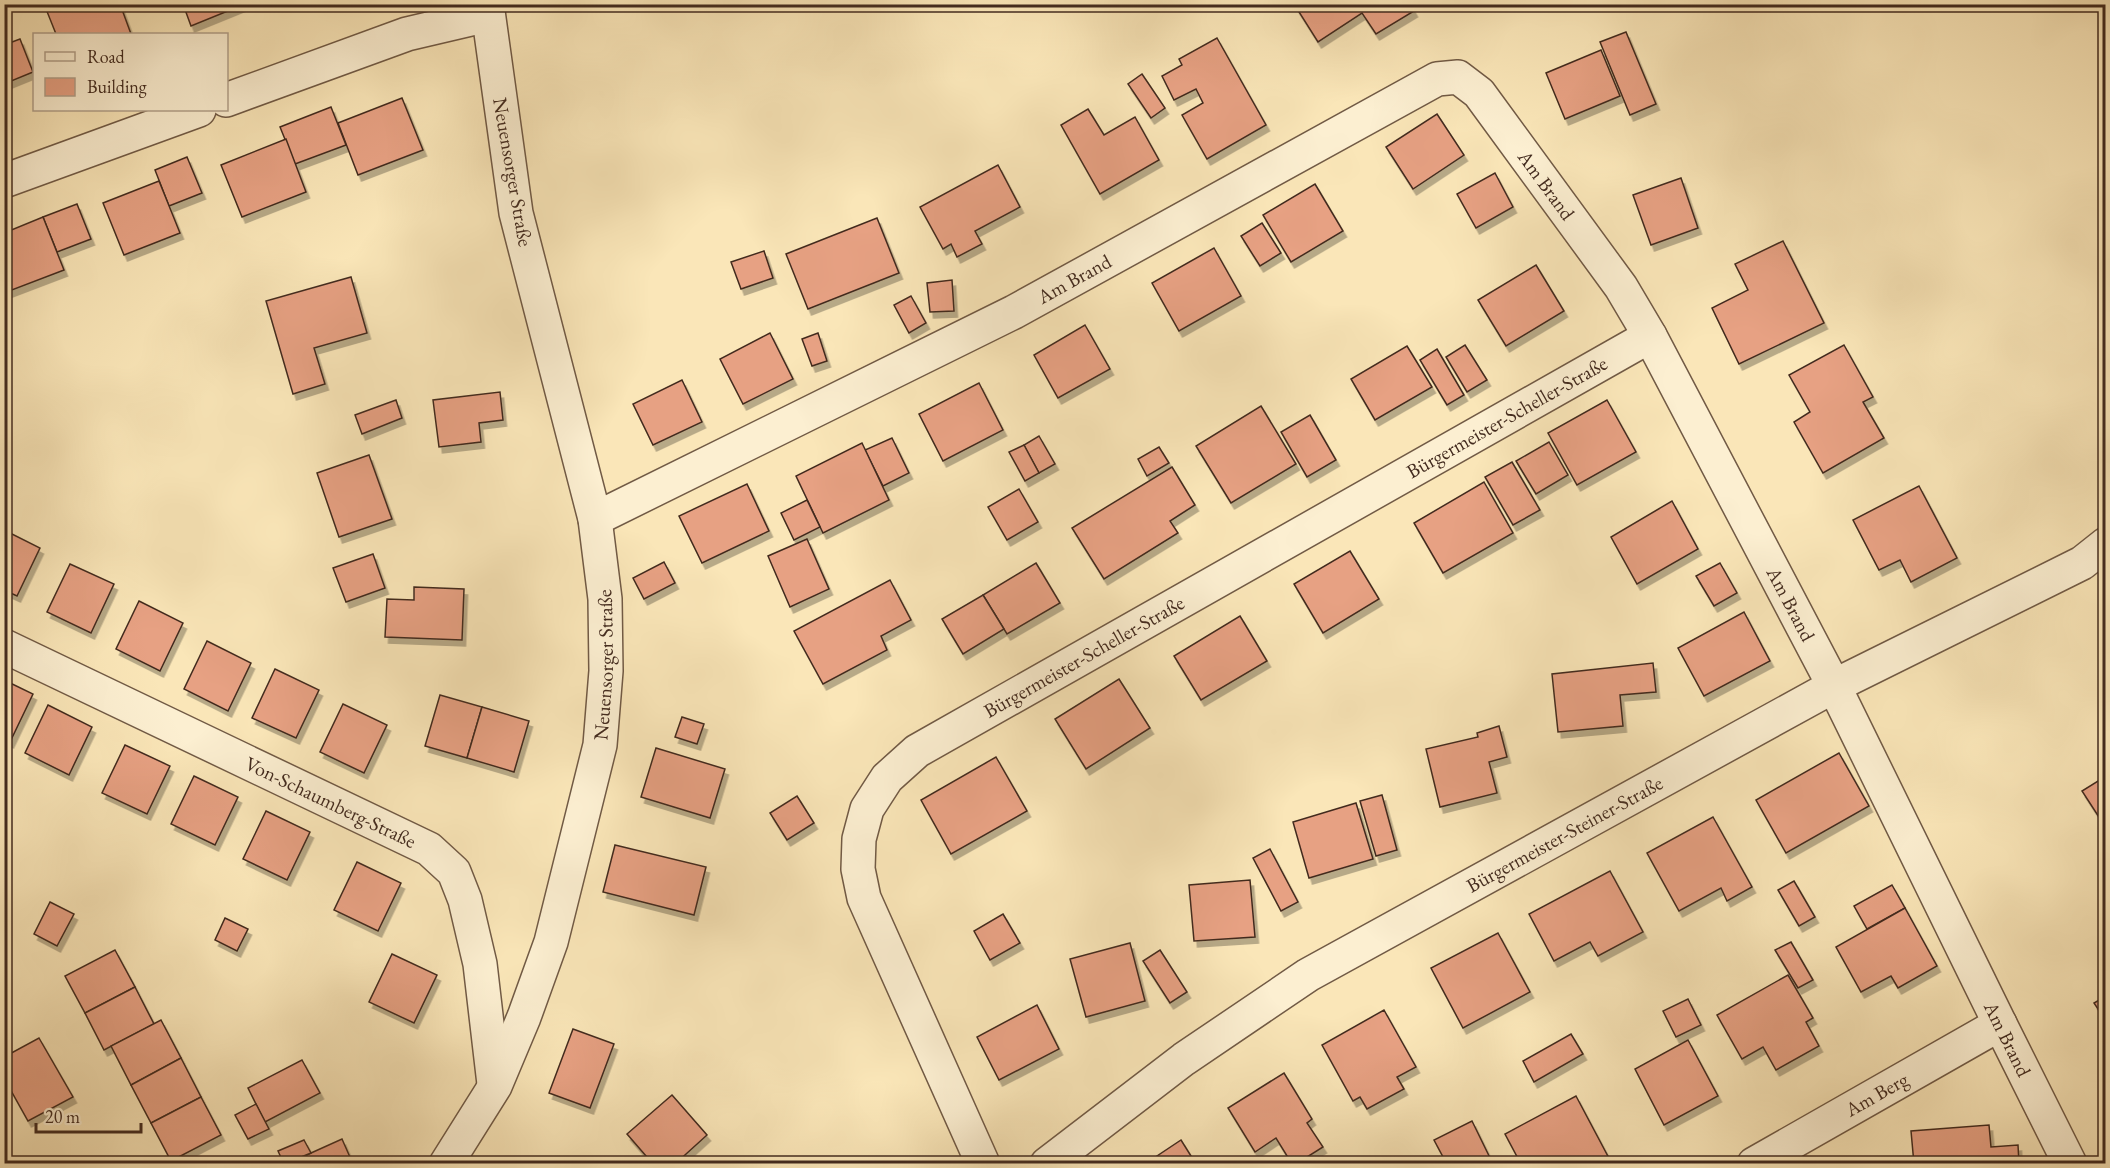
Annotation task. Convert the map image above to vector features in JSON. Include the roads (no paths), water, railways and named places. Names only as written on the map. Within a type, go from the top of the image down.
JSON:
[{"type":"street","points":[[228,98],[407,34],[488,10]]},
{"type":"street","name":"Neuensorger Straße","points":[[446,1164],[495,1086],[524,1017],[551,942],[600,745],[606,671],[605,599],[595,519],[516,213],[488,10]]},
{"type":"street","name":"Am Brand","points":[[595,519],[1014,312],[1437,79],[1458,77],[1479,93],[1621,287],[1650,336],[1834,686],[2070,1164]]},
{"type":"street","points":[[4,181],[196,111]]},
{"type":"street","name":"Bürgermeister-Scheller-Straße","points":[[983,1164],[864,898],[858,869],[859,838],[867,809],[887,778],[917,751],[1650,336]]},
{"type":"street","name":"Bürgermeister-Steiner-Straße","points":[[1047,1164],[1184,1059],[1308,975],[1834,686],[2082,563],[2106,544]]},
{"type":"street","name":"Von-Schaumberg-Straße","points":[[4,646],[429,849],[453,872],[465,900],[480,964],[495,1086]]},
{"type":"street","name":"Am Berg","points":[[1754,1164],[2000,1024]]}]
